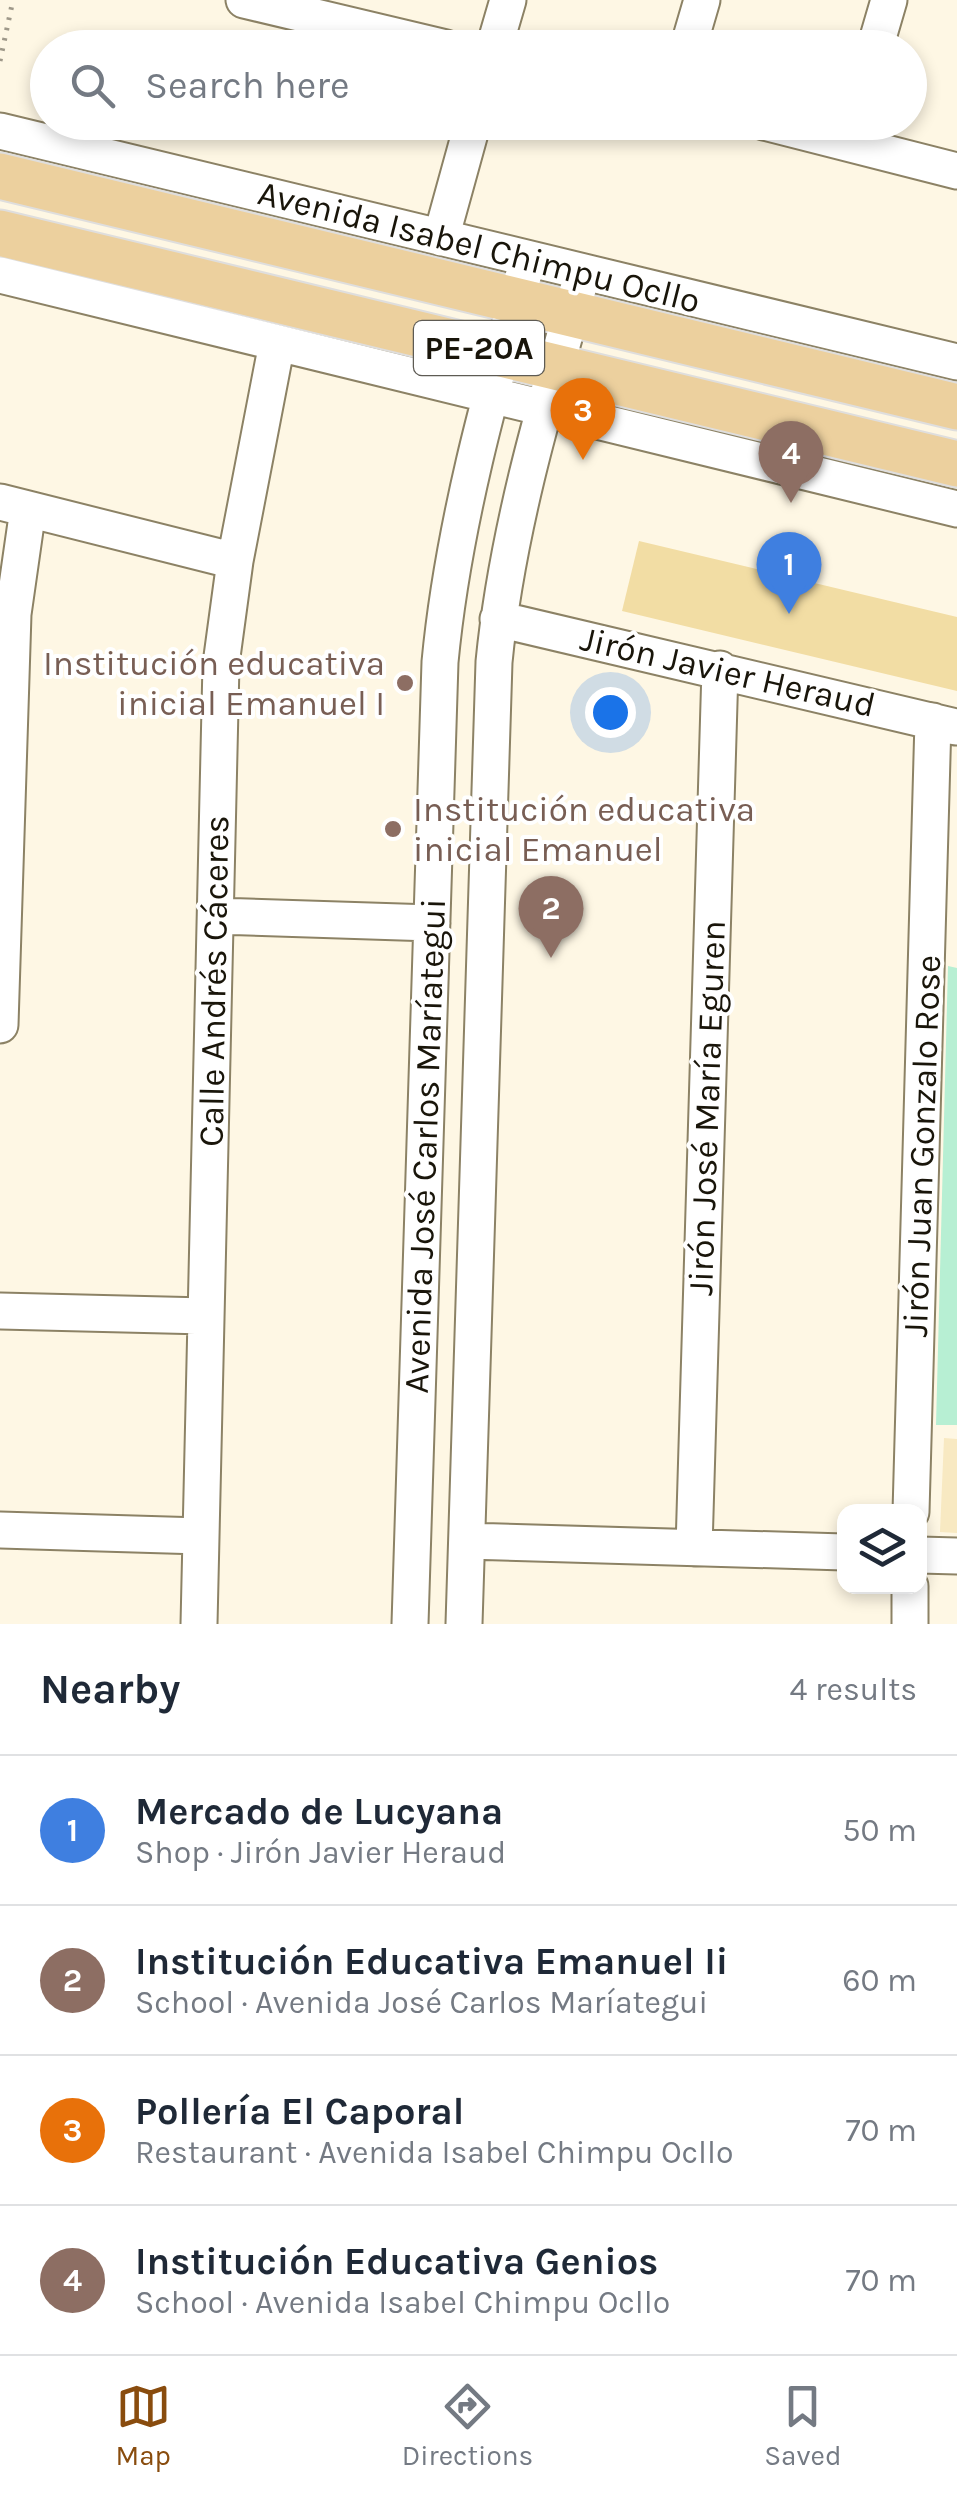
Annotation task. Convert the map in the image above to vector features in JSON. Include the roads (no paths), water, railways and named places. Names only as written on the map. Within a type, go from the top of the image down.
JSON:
[{"type":"main road","name":"Avenida Isabel Chimpu Ocllo","points":[[0,176],[577,293],[957,407]]},
{"type":"main road","name":"PE-20A","points":[[0,233],[496,374],[957,464]]},
{"type":"street","points":[[244,0],[370,30]]},
{"type":"street","points":[[499,30],[508,0]]},
{"type":"street","points":[[693,30],[702,0]]},
{"type":"street","points":[[880,30],[889,0]]},
{"type":"street","name":"Avenida Isabel Chimpu Ocllo","points":[[0,131],[30,138]]},
{"type":"street","name":"Avenida Isabel Chimpu Ocllo","points":[[37,140],[442,238],[522,280]]},
{"type":"street","points":[[442,238],[468,140]]},
{"type":"street","points":[[873,140],[957,171]]},
{"type":"street","points":[[0,276],[277,343],[496,374]]},
{"type":"street","name":"Avenida José Carlos Maríategui","points":[[410,1624],[446,602],[496,374],[522,280]]},
{"type":"street","name":"Avenida Isabel Chimpu Ocllo","points":[[577,293],[957,362]]},
{"type":"street","name":"Avenida José Carlos Maríategui","points":[[464,1624],[490,752],[498,618],[550,387],[577,293]]},
{"type":"street","name":"Calle Andrés Cáceres","points":[[199,1624],[222,664],[235,561],[277,343]]},
{"type":"street","points":[[550,387],[957,509]]},
{"type":"street","points":[[0,1025],[5,724],[13,614],[14,505],[235,561]]},
{"type":"street","name":"Jirón Javier Heraud","points":[[498,618],[945,724]]},
{"type":"street","name":"Jirón José María Eguren","points":[[694,1548],[720,669]]},
{"type":"street","name":"Jirón Juan Gonzalo Rose","points":[[911,1504],[942,948],[945,724]]},
{"type":"street","points":[[216,916],[432,923]]},
{"type":"street","points":[[0,1311],[206,1316]]},
{"type":"street","points":[[0,1530],[201,1536]]},
{"type":"street","points":[[467,1541],[837,1552]]},
{"type":"street","points":[[927,1554],[957,1556]]},
{"type":"street","points":[[910,1594],[910,1624]]},
{"type":"place","name":"Pollería El Caporal","points":[[583,460]]},
{"type":"place","name":"Institución Educativa Genios","points":[[791,503]]},
{"type":"place","name":"Mercado de Lucyana","points":[[789,614]]},
{"type":"place","name":"Institución educativa inicial Emanuel I","points":[[405,683]]},
{"type":"place","name":"Institución educativa inicial Emanuel","points":[[393,829]]},
{"type":"place","name":"Institución Educativa Emanuel Ii","points":[[551,958]]}]
